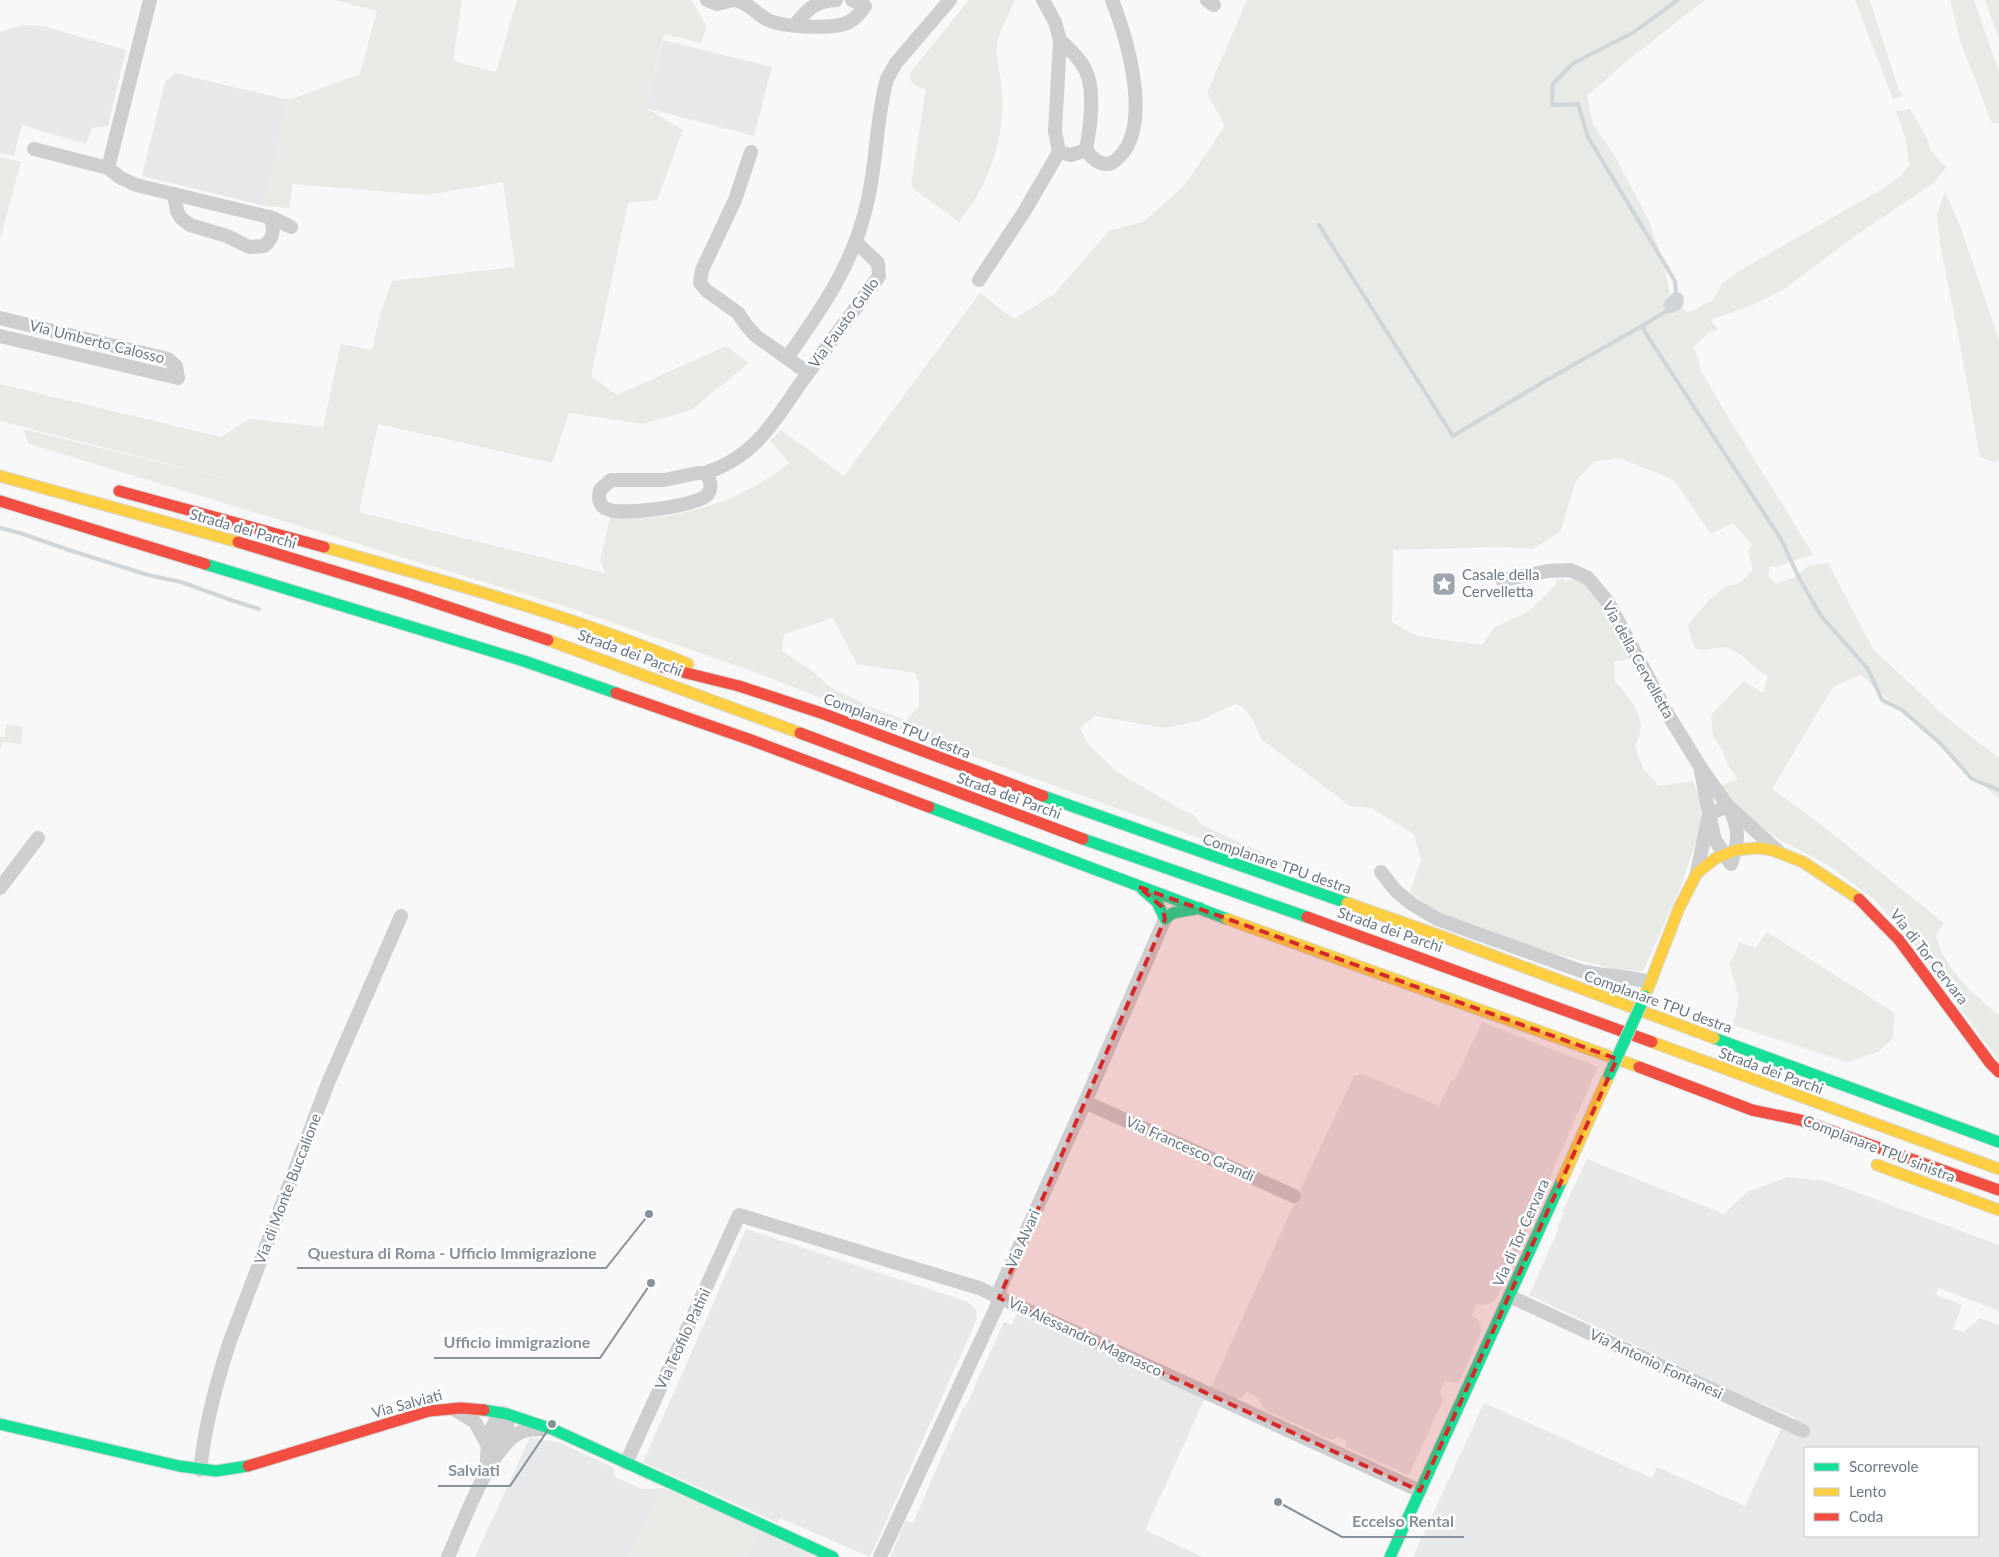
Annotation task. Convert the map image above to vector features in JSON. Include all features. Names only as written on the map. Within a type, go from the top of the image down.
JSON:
[{"type":"main road","name":"Strada dei Parchi","points":[[0,476],[366,581],[538,636],[1174,872],[1429,959],[1852,1118],[1999,1169]]},
{"type":"main road","points":[[112,489],[304,541],[556,614],[634,640],[739,686]]},
{"type":"main road","points":[[0,501],[524,661],[751,740],[1139,887],[1528,1026],[1752,1110],[1800,1120],[1999,1190]]},
{"type":"main road","points":[[0,506],[39,513]]},
{"type":"main road","points":[[538,636],[634,660]]},
{"type":"main road","name":"Complanare TPU destra","points":[[653,664],[768,694],[1162,840],[1438,935],[1861,1093],[1999,1142]]},
{"type":"main road","name":"Via di Tor Cervara","points":[[1390,1557],[1645,996],[1675,921],[1705,876],[1720,869],[1730,856],[1758,848],[1781,853],[1803,862],[1860,900],[1890,929],[1990,1063],[1999,1072]]},
{"type":"main road","name":"Via di Tor Cervara","points":[[1730,856],[1746,861]]},
{"type":"main road","name":"Via di Tor Cervara","points":[[1769,861],[1800,866],[1821,874]]},
{"type":"main road","points":[[1139,887],[1154,897],[1162,907],[1164,919],[1173,913],[1200,908]]},
{"type":"main road","name":"Complanare TPU sinistra","points":[[1752,1110],[1786,1129]]},
{"type":"main road","name":"Complanare TPU sinistra","points":[[1869,1162],[1999,1210]]},
{"type":"main road","name":"Via Salviati","points":[[0,1424],[200,1470],[216,1471],[238,1469],[421,1413],[452,1407],[472,1408],[503,1413],[552,1429],[833,1557]]},
{"type":"street","points":[[108,168],[150,0]]},
{"type":"street","points":[[707,0],[717,4],[734,0],[746,4],[769,20],[796,25],[843,24],[853,19],[867,3],[852,0]]},
{"type":"street","points":[[796,25],[815,4],[836,0]]},
{"type":"street","name":"Via Fausto Gullo","points":[[856,242],[876,260],[880,269],[879,276],[808,373],[787,358],[833,291],[856,242],[869,198],[887,79],[896,63],[950,0]]},
{"type":"street","points":[[979,280],[1028,207],[1059,152],[1055,135],[1060,40],[1055,22],[1043,0]]},
{"type":"street","points":[[1086,150],[1098,162],[1106,164],[1114,162],[1126,148],[1133,128],[1135,91],[1132,71],[1124,34],[1112,0]]},
{"type":"street","points":[[1060,40],[1081,62],[1090,80],[1090,115],[1086,150]]},
{"type":"street","points":[[34,149],[108,168],[121,178],[136,185],[270,217],[291,226]]},
{"type":"street","points":[[1059,152],[1071,155],[1079,154],[1086,150]]},
{"type":"street","points":[[750,152],[735,200],[702,270],[700,283],[704,288],[738,312],[756,336],[787,358]]},
{"type":"street","points":[[174,194],[177,211],[186,222],[195,227],[231,238],[249,248],[264,246],[270,240],[273,230],[270,217]]},
{"type":"street","name":"Via Umberto Calosso","points":[[0,318],[168,359],[176,366],[178,378],[0,336]]},
{"type":"street","points":[[48,347],[52,331]]},
{"type":"street","points":[[705,472],[710,479],[710,490],[706,496],[699,500],[652,509],[628,511],[608,510],[602,506],[600,501],[600,490],[604,484],[611,480],[664,480],[705,472],[730,463],[754,446],[773,423],[808,373]]},
{"type":"street","name":"Via della Cervelletta","points":[[1502,580],[1548,571],[1570,570],[1588,578],[1608,602],[1670,718],[1701,768],[1728,806]]},
{"type":"street","points":[[1701,768],[1715,840],[1730,856],[1738,836],[1736,822],[1728,806]]},
{"type":"street","points":[[1709,814],[1728,806]]},
{"type":"street","points":[[1728,806],[1781,853]]},
{"type":"street","points":[[1705,876],[1709,814]]},
{"type":"street","points":[[0,888],[38,838]]},
{"type":"street","points":[[1381,872],[1396,891],[1412,904],[1437,919],[1580,971],[1650,982]]},
{"type":"street","name":"Via di Monte Buccalione","points":[[200,1470],[204,1433],[216,1384],[230,1341],[326,1088],[401,916]]},
{"type":"street","name":"Via Alvari","points":[[880,1557],[998,1306],[1000,1289],[1085,1102],[1164,919]]},
{"type":"street","name":"Via Francesco Grandi","points":[[1085,1102],[1294,1196]]},
{"type":"street","name":"Via Alessandro Magnasco","points":[[739,1214],[978,1288],[1420,1491]]},
{"type":"street","name":"Via Teofilo Patini","points":[[626,1463],[739,1214]]},
{"type":"street","name":"Via Antonio Fontanesi","points":[[1509,1296],[1803,1431]]},
{"type":"street","points":[[452,1407],[475,1422],[493,1450]]},
{"type":"street","points":[[448,1557],[486,1474],[493,1450],[508,1423],[503,1413]]},
{"type":"street","points":[[493,1450],[518,1434],[530,1430],[552,1429]]},
{"type":"highlighted area","points":[[1139,887],[1617,1059],[1420,1491],[999,1298],[1165,919],[1162,907]]},
{"type":"shaded area","points":[[334,0],[462,0],[453,61],[496,72],[517,0],[691,0],[707,26],[701,43],[664,34],[646,108],[683,130],[657,200],[628,203],[591,376],[617,395],[726,346],[749,363],[691,410],[643,424],[569,413],[552,463],[378,424],[359,512],[605,573],[600,560],[611,514],[638,517],[672,515],[708,506],[743,492],[775,474],[789,463],[770,441],[781,430],[844,476],[980,293],[1014,319],[1054,294],[1110,230],[1143,222],[1184,186],[1225,126],[1207,93],[1247,0],[1705,0],[1628,60],[1587,96],[1593,124],[1616,158],[1649,221],[1664,264],[1670,294],[1666,299],[1664,310],[1667,314],[1674,314],[1682,308],[1688,313],[1713,300],[1722,284],[1739,271],[1879,191],[1899,177],[1909,166],[1906,140],[1896,111],[1910,109],[1928,140],[1930,149],[1941,163],[1947,166],[1934,183],[1855,236],[1783,290],[1755,304],[1710,320],[1718,329],[1709,333],[1694,346],[1701,371],[1813,554],[1776,567],[1770,566],[1768,576],[1776,584],[1793,578],[1810,565],[1828,563],[1873,649],[1946,717],[1999,758],[1999,799],[1861,675],[1833,687],[1772,789],[1819,823],[1944,923],[1936,934],[1939,946],[1952,969],[1980,999],[1999,1015],[1999,1061],[1909,938],[1875,900],[1828,865],[1780,840],[1753,822],[1720,786],[1738,779],[1729,767],[1722,750],[1713,737],[1711,715],[1744,681],[1763,693],[1768,676],[1732,650],[1722,647],[1704,650],[1695,648],[1688,625],[1709,600],[1726,586],[1740,583],[1753,570],[1748,550],[1752,545],[1733,523],[1711,534],[1674,480],[1620,458],[1595,461],[1576,481],[1560,532],[1533,549],[1498,547],[1393,550],[1392,622],[1417,636],[1482,645],[1495,627],[1529,611],[1556,585],[1556,580],[1563,578],[1565,581],[1579,579],[1594,589],[1631,650],[1629,659],[1614,662],[1615,682],[1628,697],[1640,720],[1641,729],[1635,747],[1644,770],[1659,786],[1693,781],[1700,798],[1701,826],[1682,884],[1643,971],[1613,969],[1534,948],[1437,913],[1410,892],[1421,861],[1414,834],[1371,808],[1350,806],[1262,740],[1252,719],[1244,708],[1235,704],[1199,721],[1165,728],[1095,716],[1080,728],[1087,743],[1117,772],[1194,815],[1200,824],[1311,875],[1310,878],[938,744],[755,672],[570,608],[29,444],[23,429],[271,490],[0,421],[0,384],[221,437],[249,419],[323,427],[341,344],[372,350],[380,315],[392,281],[515,267],[503,182],[427,195],[292,184],[290,208],[265,206],[289,100],[360,74],[377,11]],"holes":[[[833,618],[857,664],[915,673],[919,683],[919,707],[906,720],[876,709],[830,687],[812,671],[782,651],[784,634]]]},
{"type":"shaded area","points":[[969,0],[1015,0],[1002,29],[997,46],[1002,87],[1001,127],[998,144],[987,177],[959,222],[915,190],[911,184],[926,89],[912,83],[910,73]]},
{"type":"shaded area","points":[[1855,0],[1870,0],[1898,88],[1903,96],[1893,99]]},
{"type":"shaded area","points":[[1950,0],[1974,0],[1999,72],[1999,123],[1992,123],[1961,43]]},
{"type":"shaded area","points":[[1985,0],[1999,0],[1999,39]]},
{"type":"shaded area","points":[[23,25],[43,26],[126,50],[108,126],[92,128],[86,144],[22,125],[14,156],[0,153],[0,32]]},
{"type":"shaded area","points":[[663,40],[772,67],[754,136],[646,108]]},
{"type":"shaded area","points":[[175,73],[289,100],[265,206],[142,176],[165,82]]},
{"type":"shaded area","points":[[0,157],[21,162],[0,239]]},
{"type":"shaded area","points":[[1945,192],[1959,223],[1999,340],[1999,460],[1993,462],[1980,457],[1940,244],[1937,214]]},
{"type":"shaded area","points":[[1674,292],[1682,294],[1684,302],[1679,310],[1667,314],[1663,305],[1666,299]]},
{"type":"shaded area","points":[[6,724],[23,727],[21,744],[3,742],[0,749],[0,737],[5,737]]},
{"type":"shaded area","points":[[1767,932],[1895,1013],[1893,1038],[1878,1052],[1847,1062],[1733,1025],[1739,997],[1729,965],[1740,942],[1755,948]]},
{"type":"shaded area","points":[[1482,1022],[1598,1067],[1497,1298],[1491,1303],[1477,1304],[1472,1315],[1481,1326],[1481,1333],[1459,1383],[1445,1381],[1440,1393],[1443,1400],[1410,1473],[1407,1475],[1346,1447],[1346,1441],[1337,1437],[1333,1440],[1327,1438],[1265,1410],[1260,1399],[1247,1392],[1241,1398],[1234,1399],[1211,1388],[1300,1190],[1354,1076],[1363,1074],[1439,1106],[1451,1080],[1454,1081]]},
{"type":"shaded area","points":[[1587,1159],[1724,1214],[1747,1192],[1787,1177],[1826,1181],[1999,1245],[1999,1311],[1939,1288],[1935,1294],[1962,1305],[1953,1329],[1964,1332],[1980,1318],[1999,1325],[1999,1557],[1413,1557],[1484,1403],[1652,1478],[1657,1467],[1745,1506],[1781,1429],[1789,1432],[1795,1417],[1741,1395],[1529,1295],[1564,1213],[1562,1212]]},
{"type":"shaded area","points":[[746,1229],[968,1302],[976,1310],[977,1318],[969,1337],[870,1557],[780,1518],[778,1523],[643,1462]]},
{"type":"shaded area","points":[[1017,1314],[1205,1398],[1145,1530],[1203,1557],[890,1557],[906,1520],[913,1523],[963,1408],[965,1408],[1004,1322],[1011,1325]]},
{"type":"shaded area","points":[[530,1437],[561,1443],[614,1468],[615,1477],[642,1489],[664,1488],[630,1557],[475,1557]]},
{"type":"shaded area","points":[[664,1488],[759,1530],[746,1557],[630,1557]]},
{"type":"shaded area","points":[[759,1530],[816,1557],[746,1557]]},
{"type":"waterway","points":[[1676,292],[1675,281],[1588,137],[1578,104],[1552,105],[1553,84],[1572,64],[1634,32],[1678,0]]},
{"type":"waterway","points":[[1319,225],[1453,436],[1642,326]]},
{"type":"waterway","points":[[1665,312],[1642,326],[1781,539],[1799,578],[1821,616],[1868,669],[1882,700],[1902,710],[1940,743],[1972,779],[1999,790]]},
{"type":"waterway","points":[[0,528],[148,575],[181,582],[259,609]]},
{"type":"traffic: fast","points":[[205,564],[524,661],[616,693]]},
{"type":"traffic: fast","points":[[1043,796],[1347,903]]},
{"type":"traffic: fast","points":[[929,807],[1227,919]]},
{"type":"traffic: fast","points":[[1083,839],[1307,917]]},
{"type":"traffic: fast","points":[[1143,890],[1157,902],[1165,919],[1173,913],[1200,908]]},
{"type":"traffic: fast","points":[[1609,1075],[1645,996]]},
{"type":"traffic: fast","points":[[1714,1038],[1999,1142]]},
{"type":"traffic: fast","points":[[1390,1557],[1562,1180]]},
{"type":"traffic: fast","points":[[484,1410],[507,1414],[552,1429],[833,1557]]},
{"type":"traffic: fast","points":[[0,1424],[179,1466],[216,1471],[248,1466]]},
{"type":"traffic: slow","points":[[0,476],[238,542]]},
{"type":"traffic: slow","points":[[324,547],[462,586],[553,615],[644,646],[688,664]]},
{"type":"traffic: slow","points":[[548,640],[800,733]]},
{"type":"traffic: slow","points":[[1645,996],[1679,908],[1697,873],[1716,858],[1736,850],[1758,848],[1772,850],[1803,862],[1859,899]]},
{"type":"traffic: slow","points":[[1347,903],[1714,1038]]},
{"type":"traffic: slow","points":[[1227,919],[1639,1067]]},
{"type":"traffic: slow","points":[[1652,1042],[1999,1169]]},
{"type":"traffic: slow","points":[[1562,1180],[1609,1075]]},
{"type":"traffic: slow","points":[[1877,1165],[1999,1210]]},
{"type":"traffic: jam","points":[[119,491],[324,547]]},
{"type":"traffic: jam","points":[[0,501],[205,564]]},
{"type":"traffic: jam","points":[[238,542],[406,593],[548,640]]},
{"type":"traffic: jam","points":[[662,667],[739,686],[824,714],[1043,796]]},
{"type":"traffic: jam","points":[[616,693],[751,740],[929,807]]},
{"type":"traffic: jam","points":[[800,733],[1083,839]]},
{"type":"traffic: jam","points":[[1859,899],[1899,940],[1990,1063],[1999,1072]]},
{"type":"traffic: jam","points":[[1307,917],[1652,1042]]},
{"type":"traffic: jam","points":[[1639,1067],[1752,1110],[1800,1120],[1999,1190]]},
{"type":"traffic: jam","points":[[248,1466],[429,1411],[461,1408],[484,1410]]},
{"type":"place","name":"Casale della Cervelletta","points":[[1444,584]]},
{"type":"place","name":"Questura di Roma - Ufficio Immigrazione","points":[[649,1214]]},
{"type":"place","name":"Ufficio immigrazione","points":[[651,1283]]},
{"type":"place","name":"Salviati","points":[[552,1424]]},
{"type":"place","name":"Eccelso Rental","points":[[1278,1502]]}]
